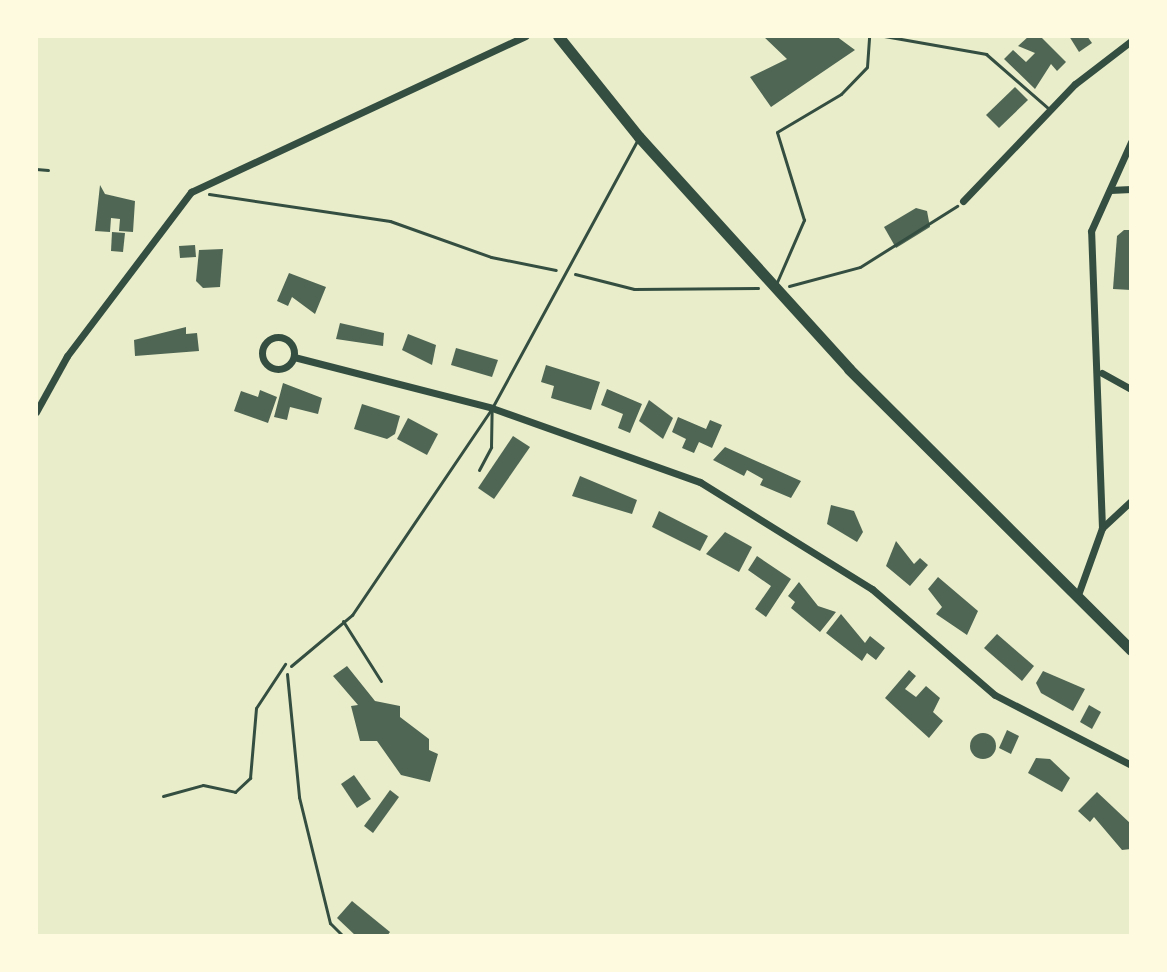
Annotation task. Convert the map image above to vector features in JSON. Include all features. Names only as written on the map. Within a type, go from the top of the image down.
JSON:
[{"type":"main road","points":[[558,36],[639,137],[778,286],[849,369],[1079,592],[1131,650]]},
{"type":"street","points":[[36,412],[67,356],[191,192],[525,36]]},
{"type":"street","points":[[963,201],[1051,111],[1131,41]]},
{"type":"street","points":[[1079,592],[1102,528],[1102,373],[1091,231],[1131,142]]},
{"type":"street","points":[[1110,190],[1131,189]]},
{"type":"street","points":[[294,357],[291,342],[280,337],[262,349],[272,368],[294,357],[492,408],[700,482],[872,589],[995,695],[1131,765]]},
{"type":"street","points":[[1102,373],[1131,389]]},
{"type":"street","points":[[1102,528],[1131,501]]},
{"type":"lane","points":[[778,286],[804,220],[777,132],[841,94],[867,67],[869,36]]},
{"type":"lane","points":[[884,36],[986,54],[1051,111]]},
{"type":"lane","points":[[291,666],[295,658],[343,621],[492,408],[639,137]]},
{"type":"lane","points":[[479,470],[491,447],[492,408]]},
{"type":"lane","points":[[343,621],[381,681]]},
{"type":"path","points":[[36,169],[48,170]]},
{"type":"path","points":[[191,192],[390,221],[491,257],[634,289],[778,286],[860,267],[963,201]]},
{"type":"path","points":[[163,796],[203,785],[235,792],[250,778],[256,708],[275,669],[295,658]]},
{"type":"path","points":[[291,666],[285,678],[299,797],[330,923],[343,936]]},
{"type":"building","points":[[763,36],[836,36],[855,50],[771,107],[750,77],[787,59]]},
{"type":"building","points":[[1029,36],[1040,36],[1066,62],[1057,71],[1051,64],[1035,89],[1004,59],[1013,50],[1026,62],[1035,53],[1018,46]]},
{"type":"building","points":[[1069,36],[1087,36],[1092,43],[1079,52]]},
{"type":"building","points":[[1015,87],[1028,100],[999,128],[986,115]]},
{"type":"building","points":[[100,185],[105,194],[135,201],[133,232],[119,231],[120,219],[111,218],[110,232],[95,231]]},
{"type":"building","points":[[916,208],[927,211],[930,227],[896,248],[884,227]]},
{"type":"building","points":[[1124,230],[1131,230],[1131,290],[1113,289],[1117,236]]},
{"type":"building","points":[[112,232],[125,233],[123,252],[111,251]]},
{"type":"building","points":[[195,245],[196,257],[180,258],[179,246]]},
{"type":"building","points":[[223,249],[220,287],[203,288],[196,281],[199,250]]},
{"type":"building","points":[[289,273],[326,287],[315,314],[292,297],[288,306],[277,301]]},
{"type":"building","points":[[340,323],[384,333],[383,346],[336,339]]},
{"type":"building","points":[[186,327],[186,334],[197,333],[199,351],[135,356],[134,340]]},
{"type":"building","points":[[408,334],[436,345],[432,365],[402,350]]},
{"type":"building","points":[[456,348],[498,360],[492,377],[451,365]]},
{"type":"building","points":[[546,365],[600,382],[591,410],[551,398],[554,386],[541,382]]},
{"type":"building","points":[[283,383],[322,398],[318,414],[290,407],[287,420],[274,417]]},
{"type":"building","points":[[607,389],[642,404],[630,433],[618,428],[623,414],[601,405]]},
{"type":"building","points":[[260,390],[277,397],[268,423],[234,411],[241,391],[258,397]]},
{"type":"building","points":[[649,400],[673,418],[663,439],[639,421]]},
{"type":"building","points":[[362,404],[400,416],[395,434],[387,439],[354,429]]},
{"type":"building","points":[[678,417],[706,429],[710,420],[722,425],[712,448],[699,442],[694,453],[682,448],[686,439],[672,432]]},
{"type":"building","points":[[408,418],[438,434],[427,455],[397,439]]},
{"type":"building","points":[[513,436],[530,447],[494,499],[478,488]]},
{"type":"building","points":[[725,447],[801,481],[791,498],[760,485],[763,479],[747,470],[744,476],[713,460]]},
{"type":"building","points":[[580,476],[637,500],[632,514],[572,496]]},
{"type":"building","points":[[831,505],[854,511],[863,532],[857,542],[827,524]]},
{"type":"building","points":[[659,511],[708,536],[700,551],[652,527]]},
{"type":"building","points":[[725,532],[752,547],[739,572],[706,554]]},
{"type":"building","points":[[896,541],[914,564],[920,558],[928,565],[910,586],[886,566]]},
{"type":"building","points":[[757,556],[791,579],[766,617],[755,609],[771,586],[748,570]]},
{"type":"building","points":[[938,577],[978,611],[967,635],[936,614],[942,607],[928,589]]},
{"type":"building","points":[[799,582],[818,606],[836,612],[820,632],[791,608],[795,602],[788,596]]},
{"type":"building","points":[[841,614],[865,643],[870,636],[885,648],[876,660],[867,653],[862,661],[826,633]]},
{"type":"building","points":[[997,634],[1034,666],[1022,681],[984,648]]},
{"type":"building","points":[[347,666],[375,701],[400,706],[400,717],[429,739],[429,750],[438,754],[430,782],[401,775],[377,741],[360,741],[351,706],[358,705],[333,676]]},
{"type":"building","points":[[909,670],[916,676],[905,689],[916,697],[926,686],[940,698],[933,712],[943,721],[929,738],[885,698]]},
{"type":"building","points":[[1043,671],[1085,689],[1073,711],[1041,693],[1036,683]]},
{"type":"building","points":[[1089,705],[1101,712],[1092,729],[1080,722]]},
{"type":"building","points":[[1007,730],[1019,736],[1011,754],[999,748]]},
{"type":"building","points":[[983,733],[992,737],[996,746],[992,755],[983,759],[974,755],[970,746],[974,737]]},
{"type":"building","points":[[1036,758],[1050,759],[1070,778],[1062,792],[1028,773]]},
{"type":"building","points":[[354,775],[371,799],[357,808],[341,784]]},
{"type":"building","points":[[390,790],[399,797],[373,833],[364,826]]},
{"type":"building","points":[[1097,792],[1131,824],[1131,849],[1122,850],[1094,817],[1090,822],[1078,811]]},
{"type":"building","points":[[352,901],[390,932],[387,936],[356,936],[337,918]]}]
